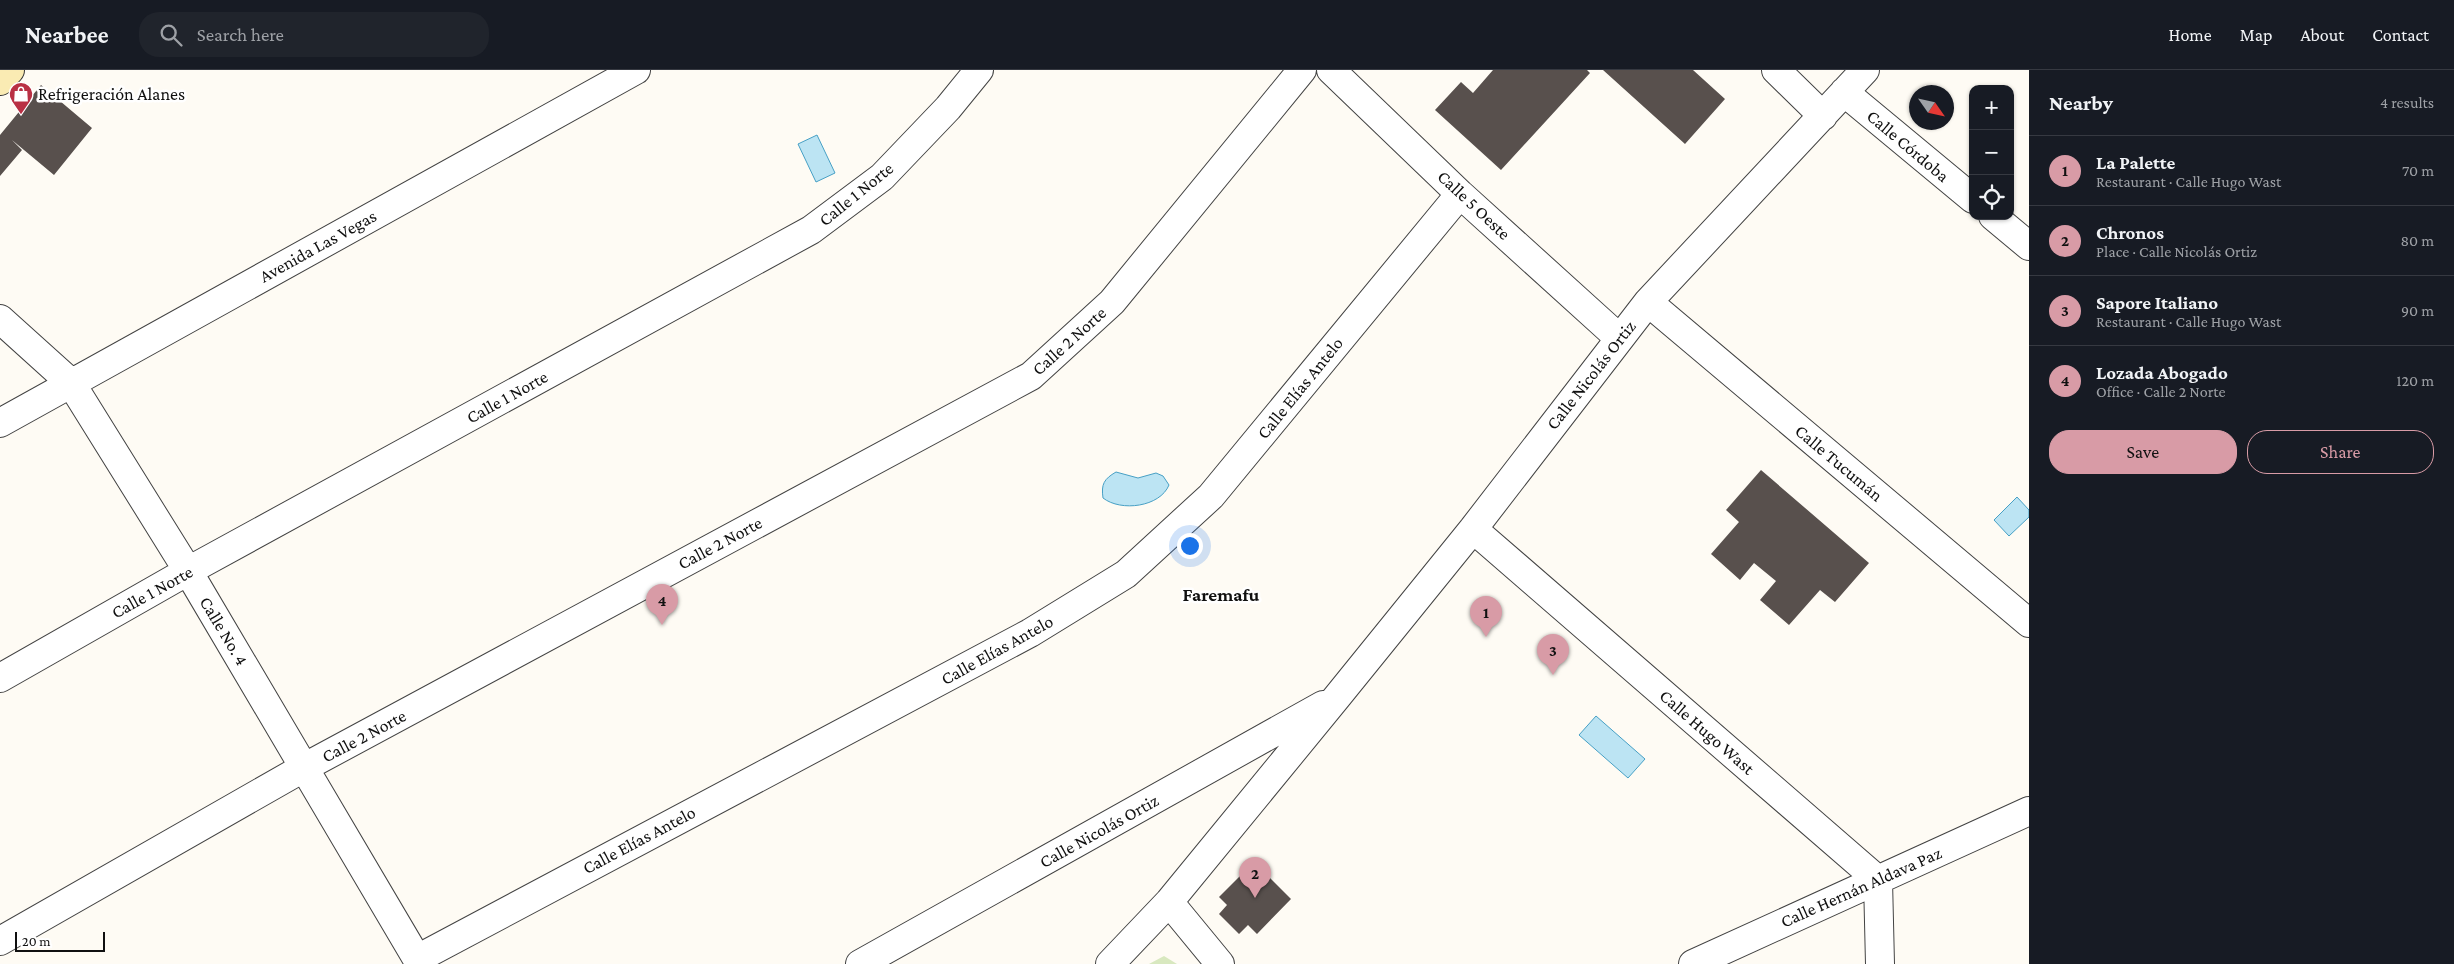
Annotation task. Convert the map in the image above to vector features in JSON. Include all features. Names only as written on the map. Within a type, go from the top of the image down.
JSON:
[{"type":"main road","points":[[0,81],[10,70]]},
{"type":"street","name":"Avenida Las Vegas","points":[[0,423],[636,70]]},
{"type":"street","name":"Calle 1 Norte","points":[[0,678],[188,571],[811,230],[882,177],[948,108],[979,70]]},
{"type":"street","name":"Calle 2 Norte","points":[[0,941],[305,767],[1031,376],[1112,302],[1302,70]]},
{"type":"street","name":"Calle 5 Oeste","points":[[1331,70],[1460,194],[1619,338]]},
{"type":"street","points":[[1776,70],[1823,116]]},
{"type":"street","name":"Calle Nicolás Ortiz","points":[[1110,964],[1169,902],[1337,697],[1472,529],[1648,302],[1865,70]]},
{"type":"street","name":"Calle Córdoba","points":[[1844,92],[1969,196]]},
{"type":"street","name":"Calle Elías Antelo","points":[[418,961],[1030,633],[1126,574],[1211,496],[1460,194]]},
{"type":"street","points":[[1999,220],[2029,246]]},
{"type":"street","name":"Calle Tucumán","points":[[1648,302],[2029,623]]},
{"type":"street","name":"Calle No. 4","points":[[0,319],[71,383],[188,571],[418,961]]},
{"type":"street","name":"Calle Hugo Wast","points":[[1472,529],[1878,880]]},
{"type":"street","name":"Calle Nicolás Ortiz","points":[[860,964],[1337,697]]},
{"type":"street","name":"Calle Hernán Aldava Paz","points":[[1693,964],[2029,811]]},
{"type":"street","points":[[1878,880],[1880,964]]},
{"type":"street","points":[[1169,902],[1220,964]]},
{"type":"green space","points":[[1164,956],[1177,964],[1149,964]]},
{"type":"water","points":[[817,135],[835,173],[816,182],[798,144]]},
{"type":"water","points":[[1116,472],[1138,478],[1156,473],[1163,476],[1169,485],[1157,498],[1149,502],[1139,505],[1120,505],[1103,498],[1102,489],[1104,482]]},
{"type":"water","points":[[2017,497],[2029,510],[2029,517],[2009,536],[1994,520]]},
{"type":"water","points":[[1596,716],[1645,759],[1628,778],[1579,735]]},
{"type":"building","points":[[1493,70],[1587,70],[1590,73],[1501,170],[1435,110],[1461,82],[1473,93]]},
{"type":"building","points":[[1603,70],[1693,70],[1725,99],[1685,144]]},
{"type":"building","points":[[41,85],[92,128],[54,175],[12,140],[22,150],[0,176],[0,135]]},
{"type":"building","points":[[1761,470],[1869,563],[1835,602],[1820,590],[1789,625],[1760,600],[1776,581],[1754,563],[1740,580],[1711,554],[1739,522],[1726,510]]},
{"type":"building","points":[[1254,862],[1291,899],[1257,934],[1248,925],[1239,934],[1219,914],[1227,905],[1219,897]]},
{"type":"place","name":"Refrigeración Alanes","points":[[21,115]]},
{"type":"place","name":"Lozada Abogado","points":[[662,625]]},
{"type":"place","name":"La Palette","points":[[1486,637]]},
{"type":"place","name":"Sapore Italiano","points":[[1553,675]]},
{"type":"place","name":"Chronos","points":[[1255,898]]},
{"type":"district","name":"Faremafu","points":[[1221,594]]}]
